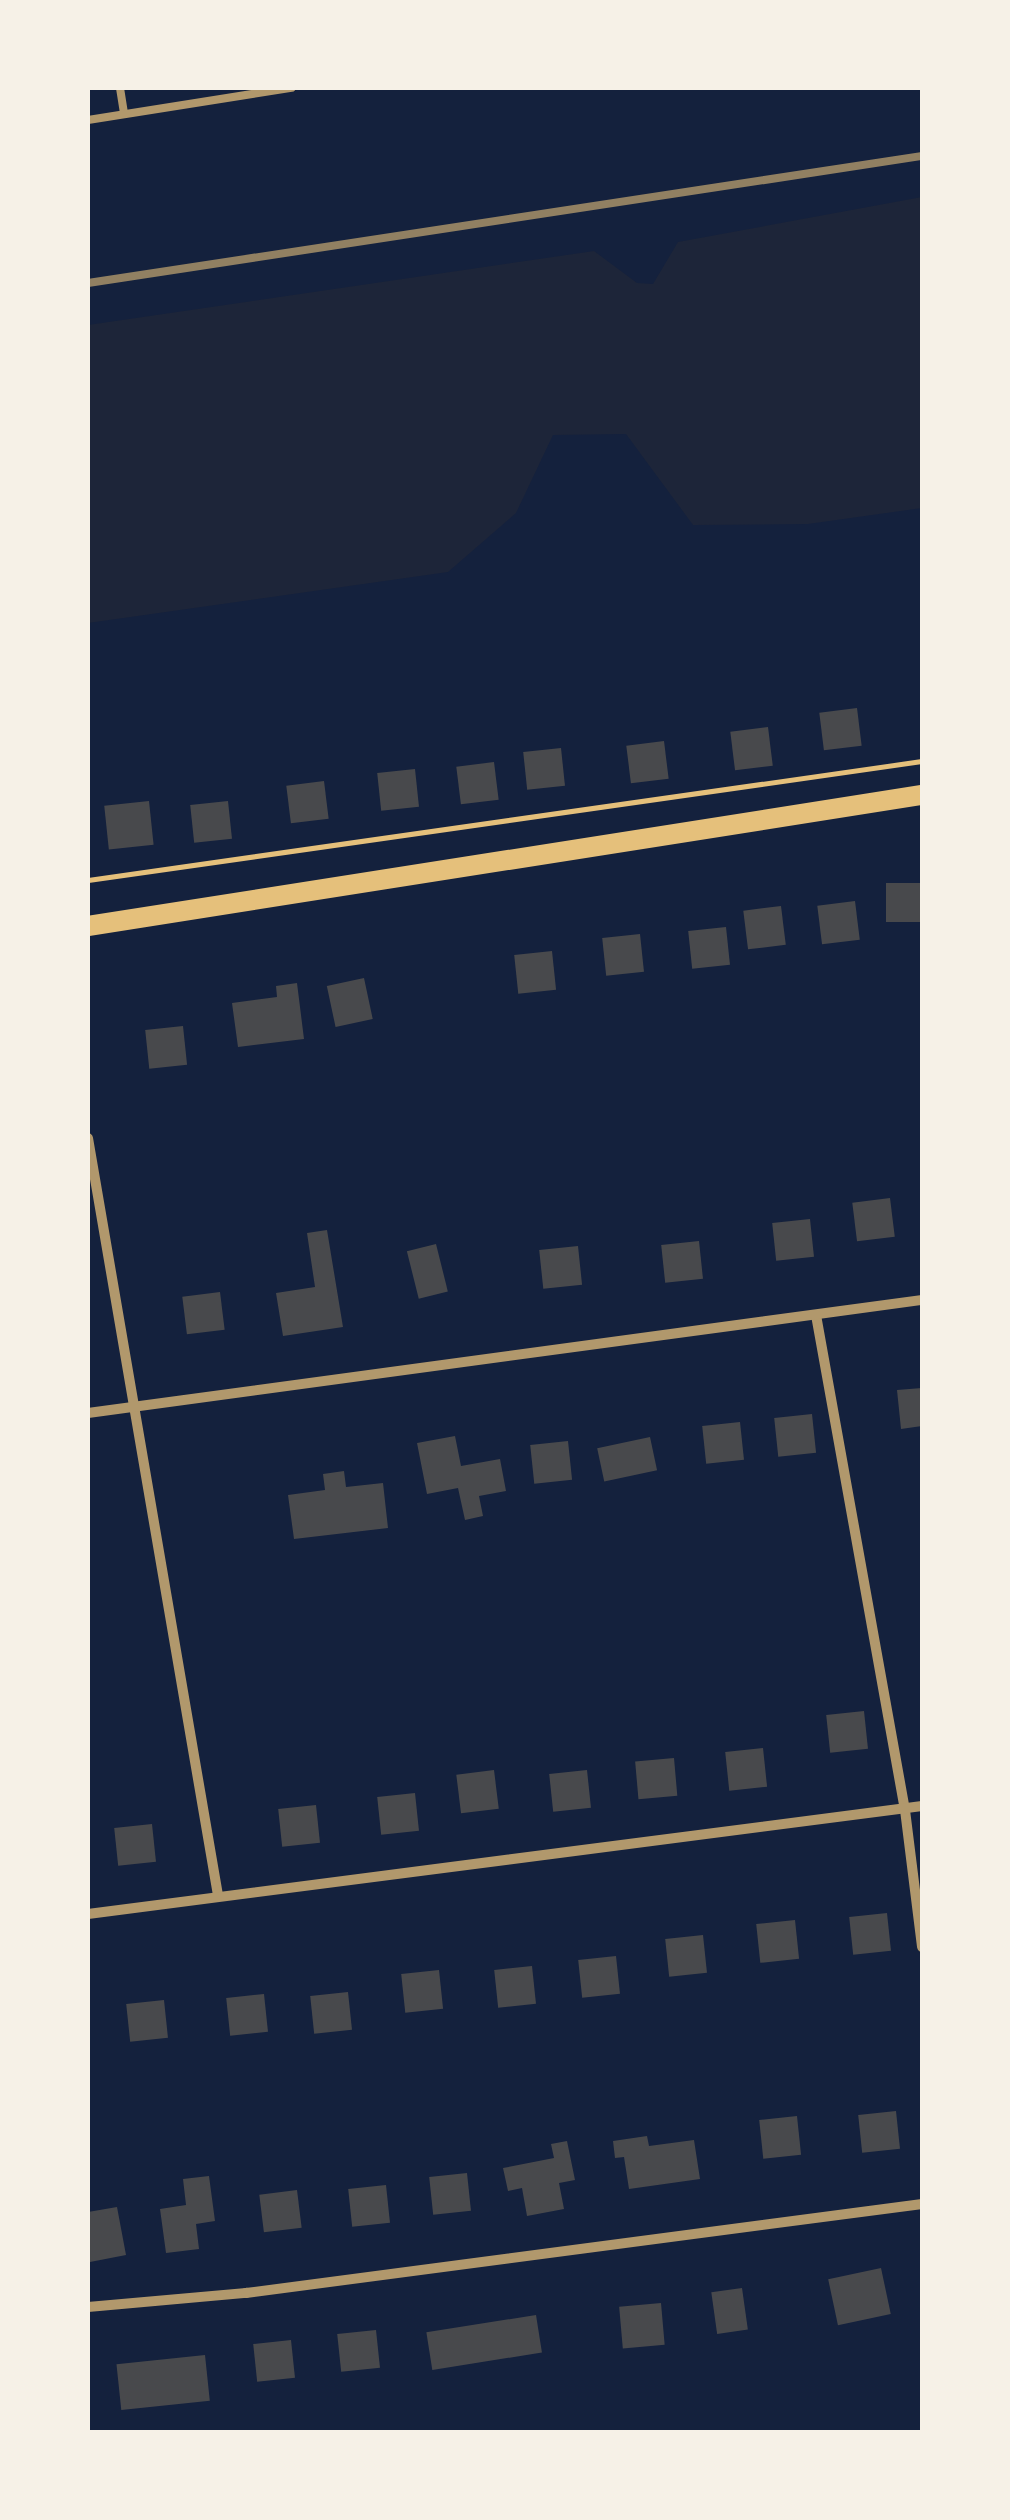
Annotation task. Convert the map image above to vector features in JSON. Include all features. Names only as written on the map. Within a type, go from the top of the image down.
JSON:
[{"type":"main road","points":[[88,926],[922,795]]},
{"type":"street","points":[[88,1138],[137,1405],[218,1895]]},
{"type":"street","points":[[88,1414],[922,1300]]},
{"type":"street","points":[[816,1315],[906,1810],[922,1948]]},
{"type":"street","points":[[88,1914],[922,1806]]},
{"type":"street","points":[[88,2307],[246,2294],[922,2204]]},
{"type":"lane","points":[[120,88],[124,113]]},
{"type":"lane","points":[[88,120],[290,88]]},
{"type":"path","points":[[88,880],[922,761]]},
{"type":"shaded area","points":[[922,197],[922,508],[808,524],[693,525],[626,434],[553,435],[516,513],[448,572],[88,623],[88,325],[594,251],[637,283],[653,284],[678,242]]},
{"type":"building","points":[[857,708],[862,746],[824,750],[819,713]]},
{"type":"building","points":[[768,727],[773,766],[735,770],[730,732]]},
{"type":"building","points":[[664,741],[669,779],[631,783],[626,746]]},
{"type":"building","points":[[561,748],[565,786],[527,790],[523,752]]},
{"type":"building","points":[[494,762],[499,800],[461,804],[456,767]]},
{"type":"building","points":[[415,769],[419,807],[381,811],[377,773]]},
{"type":"building","points":[[324,781],[329,819],[291,823],[286,786]]},
{"type":"building","points":[[149,801],[154,845],[109,849],[104,806]]},
{"type":"building","points":[[228,801],[232,839],[194,843],[190,805]]},
{"type":"building","points":[[886,883],[922,883],[922,922],[886,922]]},
{"type":"building","points":[[855,901],[860,940],[822,944],[817,906]]},
{"type":"building","points":[[781,906],[786,945],[748,949],[743,911]]},
{"type":"building","points":[[726,927],[730,965],[692,969],[688,931]]},
{"type":"building","points":[[640,934],[644,972],[606,976],[602,938]]},
{"type":"building","points":[[552,951],[556,990],[518,994],[514,955]]},
{"type":"building","points":[[364,978],[373,1019],[336,1027],[327,986]]},
{"type":"building","points":[[297,983],[304,1039],[238,1047],[232,1003],[277,997],[276,986]]},
{"type":"building","points":[[183,1026],[187,1065],[149,1069],[145,1030]]},
{"type":"building","points":[[890,1198],[895,1237],[857,1241],[852,1203]]},
{"type":"building","points":[[810,1219],[814,1257],[776,1261],[772,1223]]},
{"type":"building","points":[[327,1230],[343,1327],[283,1336],[276,1293],[315,1287],[307,1233]]},
{"type":"building","points":[[699,1241],[703,1279],[665,1283],[661,1245]]},
{"type":"building","points":[[436,1244],[448,1292],[419,1299],[407,1251]]},
{"type":"building","points":[[578,1246],[582,1285],[543,1289],[539,1250]]},
{"type":"building","points":[[220,1292],[225,1330],[187,1334],[182,1297]]},
{"type":"building","points":[[922,1388],[922,1426],[901,1429],[897,1390]]},
{"type":"building","points":[[812,1414],[816,1453],[778,1457],[774,1418]]},
{"type":"building","points":[[740,1422],[744,1460],[706,1464],[702,1426]]},
{"type":"building","points":[[455,1436],[461,1466],[500,1459],[506,1491],[479,1496],[483,1516],[465,1520],[458,1488],[427,1494],[417,1443]]},
{"type":"building","points":[[650,1437],[657,1470],[604,1481],[597,1448]]},
{"type":"building","points":[[568,1441],[572,1480],[534,1484],[530,1445]]},
{"type":"building","points":[[344,1471],[346,1487],[383,1483],[388,1528],[294,1539],[288,1495],[325,1490],[323,1474]]},
{"type":"building","points":[[864,1711],[868,1749],[830,1753],[826,1715]]},
{"type":"building","points":[[763,1748],[767,1787],[729,1791],[725,1752]]},
{"type":"building","points":[[674,1758],[677,1796],[638,1799],[635,1761]]},
{"type":"building","points":[[494,1770],[499,1809],[461,1813],[456,1775]]},
{"type":"building","points":[[587,1770],[591,1808],[553,1812],[549,1774]]},
{"type":"building","points":[[415,1793],[419,1831],[381,1835],[377,1797]]},
{"type":"building","points":[[316,1805],[320,1843],[282,1847],[278,1809]]},
{"type":"building","points":[[152,1824],[156,1862],[118,1866],[114,1828]]},
{"type":"building","points":[[887,1913],[891,1951],[853,1955],[849,1917]]},
{"type":"building","points":[[795,1920],[799,1959],[760,1963],[756,1924]]},
{"type":"building","points":[[703,1935],[707,1973],[669,1977],[665,1939]]},
{"type":"building","points":[[616,1956],[620,1994],[582,1998],[578,1960]]},
{"type":"building","points":[[532,1966],[536,2004],[498,2008],[494,1970]]},
{"type":"building","points":[[439,1970],[443,2009],[405,2013],[401,1974]]},
{"type":"building","points":[[348,1992],[352,2030],[314,2034],[310,1996]]},
{"type":"building","points":[[264,1994],[268,2032],[230,2036],[226,1998]]},
{"type":"building","points":[[164,2000],[168,2038],[130,2042],[126,2004]]},
{"type":"building","points":[[896,2111],[900,2149],[862,2153],[858,2115]]},
{"type":"building","points":[[797,2116],[801,2155],[763,2159],[759,2120]]},
{"type":"building","points":[[647,2136],[649,2146],[694,2140],[700,2179],[629,2189],[624,2157],[615,2158],[613,2141]]},
{"type":"building","points":[[567,2141],[575,2180],[559,2183],[564,2209],[527,2216],[522,2188],[508,2191],[503,2168],[554,2158],[551,2144]]},
{"type":"building","points":[[467,2173],[471,2211],[433,2215],[429,2177]]},
{"type":"building","points":[[209,2176],[215,2221],[196,2224],[199,2249],[166,2253],[160,2209],[186,2205],[183,2179]]},
{"type":"building","points":[[386,2185],[390,2223],[352,2227],[348,2189]]},
{"type":"building","points":[[297,2190],[302,2228],[264,2232],[259,2195]]},
{"type":"building","points":[[117,2207],[126,2255],[90,2262],[88,2212]]},
{"type":"building","points":[[881,2268],[891,2314],[838,2325],[828,2279]]},
{"type":"building","points":[[742,2288],[748,2330],[717,2334],[711,2292]]},
{"type":"building","points":[[661,2303],[665,2345],[623,2349],[619,2307]]},
{"type":"building","points":[[536,2315],[542,2353],[432,2370],[426,2332]]},
{"type":"building","points":[[376,2330],[380,2368],[341,2372],[337,2334]]},
{"type":"building","points":[[291,2340],[295,2378],[257,2382],[253,2344]]},
{"type":"building","points":[[205,2355],[210,2401],[121,2410],[116,2364]]},
{"type":"railway","points":[[88,283],[922,156]]}]
